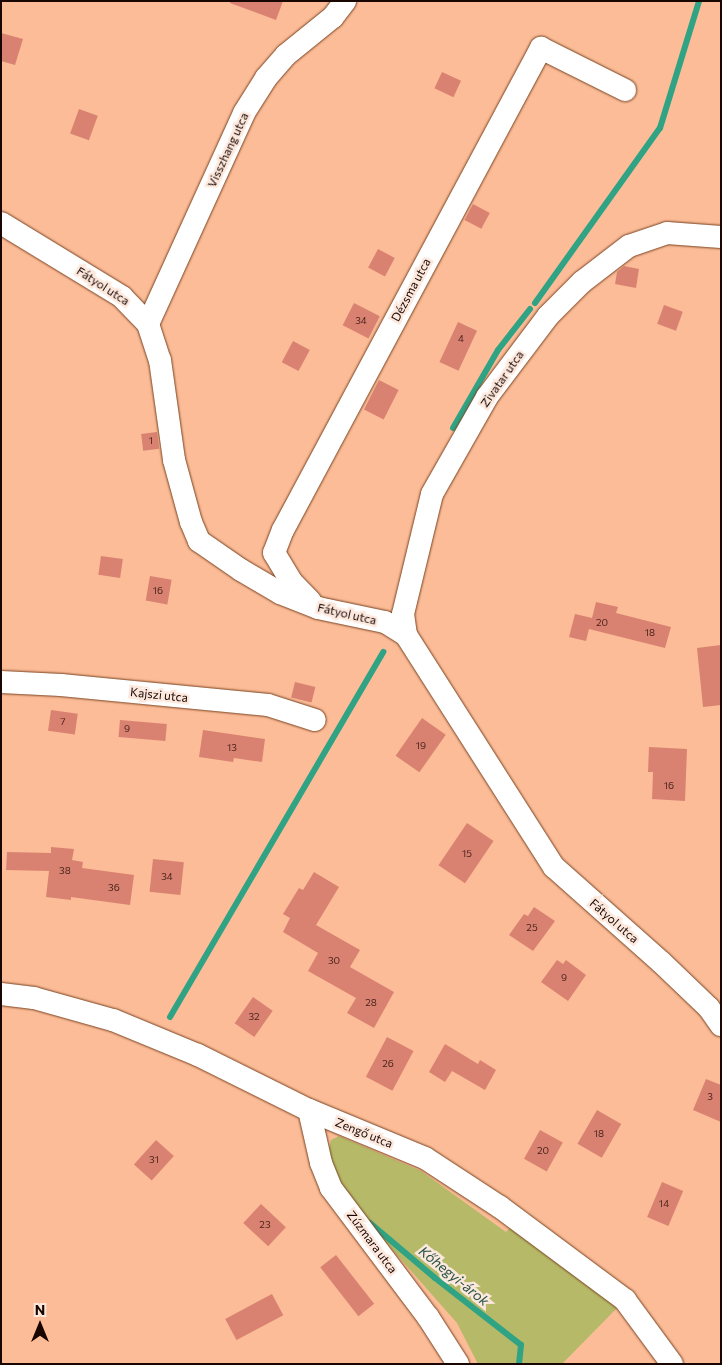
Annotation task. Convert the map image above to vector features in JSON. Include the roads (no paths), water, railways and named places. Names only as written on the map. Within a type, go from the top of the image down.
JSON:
[{"type":"street","name":"Visszhang utca","points":[[148,324],[244,113],[266,78],[286,55],[333,18],[345,1]]},
{"type":"street","name":"Dézsma utca","points":[[318,608],[291,581],[274,553],[288,521],[541,48],[625,90]]},
{"type":"street","name":"Fátyol utca","points":[[1,223],[122,297],[148,324],[160,360],[174,460],[191,522],[199,541],[241,570],[280,593],[318,608],[385,622],[406,635],[554,867],[668,968],[709,1008],[721,1025]]},
{"type":"street","name":"Zivatar utca","points":[[406,635],[403,614],[432,494],[487,397],[548,316],[582,282],[629,246],[667,233],[721,237]]},
{"type":"street","name":"Kajszi utca","points":[[1,682],[61,685],[268,705],[315,720]]},
{"type":"street","name":"Zengő utca","points":[[1,994],[34,998],[114,1020],[198,1055],[309,1110],[424,1158],[500,1207],[625,1300],[672,1364]]},
{"type":"street","name":"Zúzmara utca","points":[[309,1110],[320,1163],[331,1188],[428,1317],[458,1364]]},
{"type":"waterway","points":[[535,303],[660,128],[699,1]]},
{"type":"waterway","points":[[453,428],[498,350],[530,309]]},
{"type":"waterway","points":[[170,1017],[383,652]]},
{"type":"waterway","name":"Kőhegyi-árok","points":[[370,1223],[435,1278],[521,1345],[519,1364]]}]
